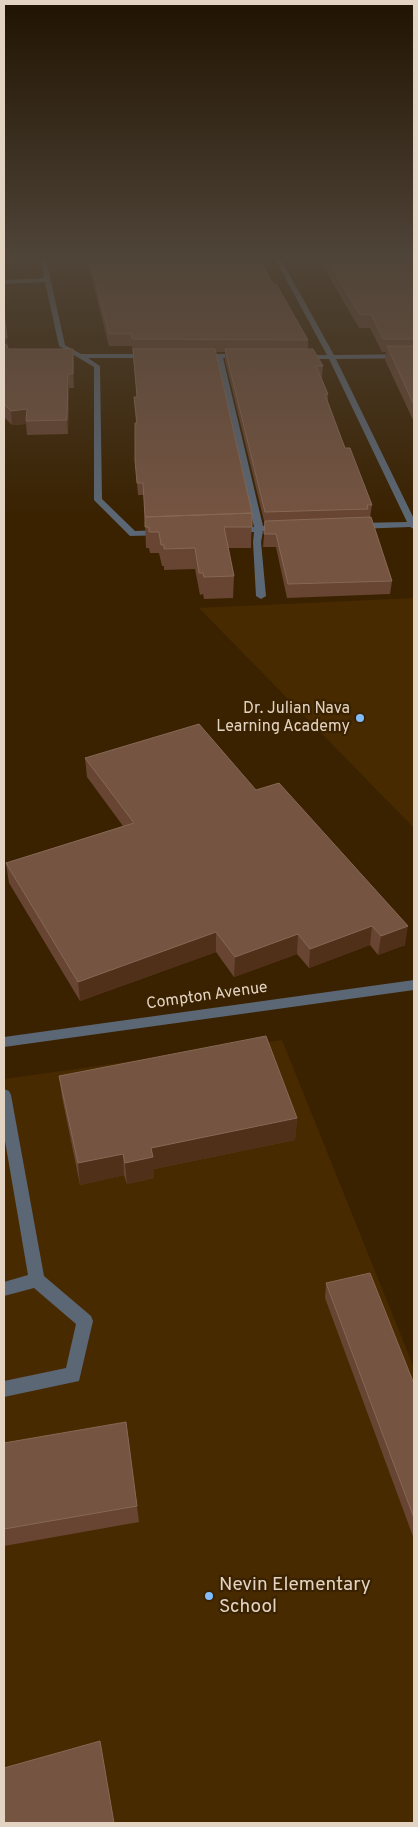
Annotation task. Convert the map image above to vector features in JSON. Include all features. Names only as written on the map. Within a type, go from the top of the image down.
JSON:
[{"type":"street","points":[[62,344],[97,366],[98,500],[132,534],[172,532]]},
{"type":"street","points":[[325,344],[414,525],[344,526]]},
{"type":"street","points":[[61,356],[159,356]]},
{"type":"street","points":[[189,356],[247,356]]},
{"type":"street","points":[[219,356],[259,529],[257,542],[261,596]]},
{"type":"street","points":[[295,356],[414,356]]},
{"type":"street","points":[[230,530],[288,528]]},
{"type":"street","name":"Compton Avenue","points":[[4,1042],[414,985]]},
{"type":"street","points":[[4,1095],[38,1280],[85,1321],[73,1375],[4,1389]]},
{"type":"street","points":[[4,1289],[38,1280]]},
{"type":"shaded area","name":"Dr. Julian Nava Learning Academy","points":[[414,598],[414,828],[199,608]]},
{"type":"shaded area","name":"Nevin Elementary School","points":[[282,1040],[414,1368],[414,1823],[4,1823],[4,1079]]},
{"type":"building","points":[[4,344],[7,345],[8,349],[73,349],[73,374],[68,374],[67,420],[26,421],[27,409],[11,411],[4,404]]},
{"type":"building","points":[[387,346],[414,346],[414,405]]},
{"type":"building","points":[[133,349],[215,349],[252,513],[145,517],[143,483],[137,483],[135,460],[135,423],[137,423],[134,397],[137,397]]},
{"type":"building","points":[[225,349],[313,349],[323,366],[316,366],[328,394],[325,395],[345,448],[350,448],[372,505],[367,505],[368,509],[265,512]]},
{"type":"building","points":[[252,513],[252,527],[224,527],[234,576],[204,577],[203,573],[199,573],[195,548],[164,549],[164,545],[161,545],[159,532],[149,532],[149,527],[145,527],[145,517]]},
{"type":"building","points":[[371,517],[392,581],[288,584],[276,534],[264,534],[265,521]]},
{"type":"building","points":[[199,724],[256,790],[279,783],[408,926],[381,936],[372,926],[310,949],[298,934],[235,957],[216,932],[78,982],[6,863],[134,823],[85,758]]},
{"type":"building","points":[[266,1036],[297,1118],[151,1148],[153,1157],[125,1163],[123,1154],[78,1163],[59,1076]]},
{"type":"building","points":[[370,1273],[414,1384],[414,1518],[326,1283]]},
{"type":"building","points":[[126,1422],[137,1506],[4,1529],[4,1443]]},
{"type":"building","points":[[100,1741],[114,1823],[4,1823],[4,1768]]},
{"type":"place","name":"Dr. Julian Nava Learning Academy","points":[[360,718]]},
{"type":"place","name":"Nevin Elementary School","points":[[209,1596]]}]
